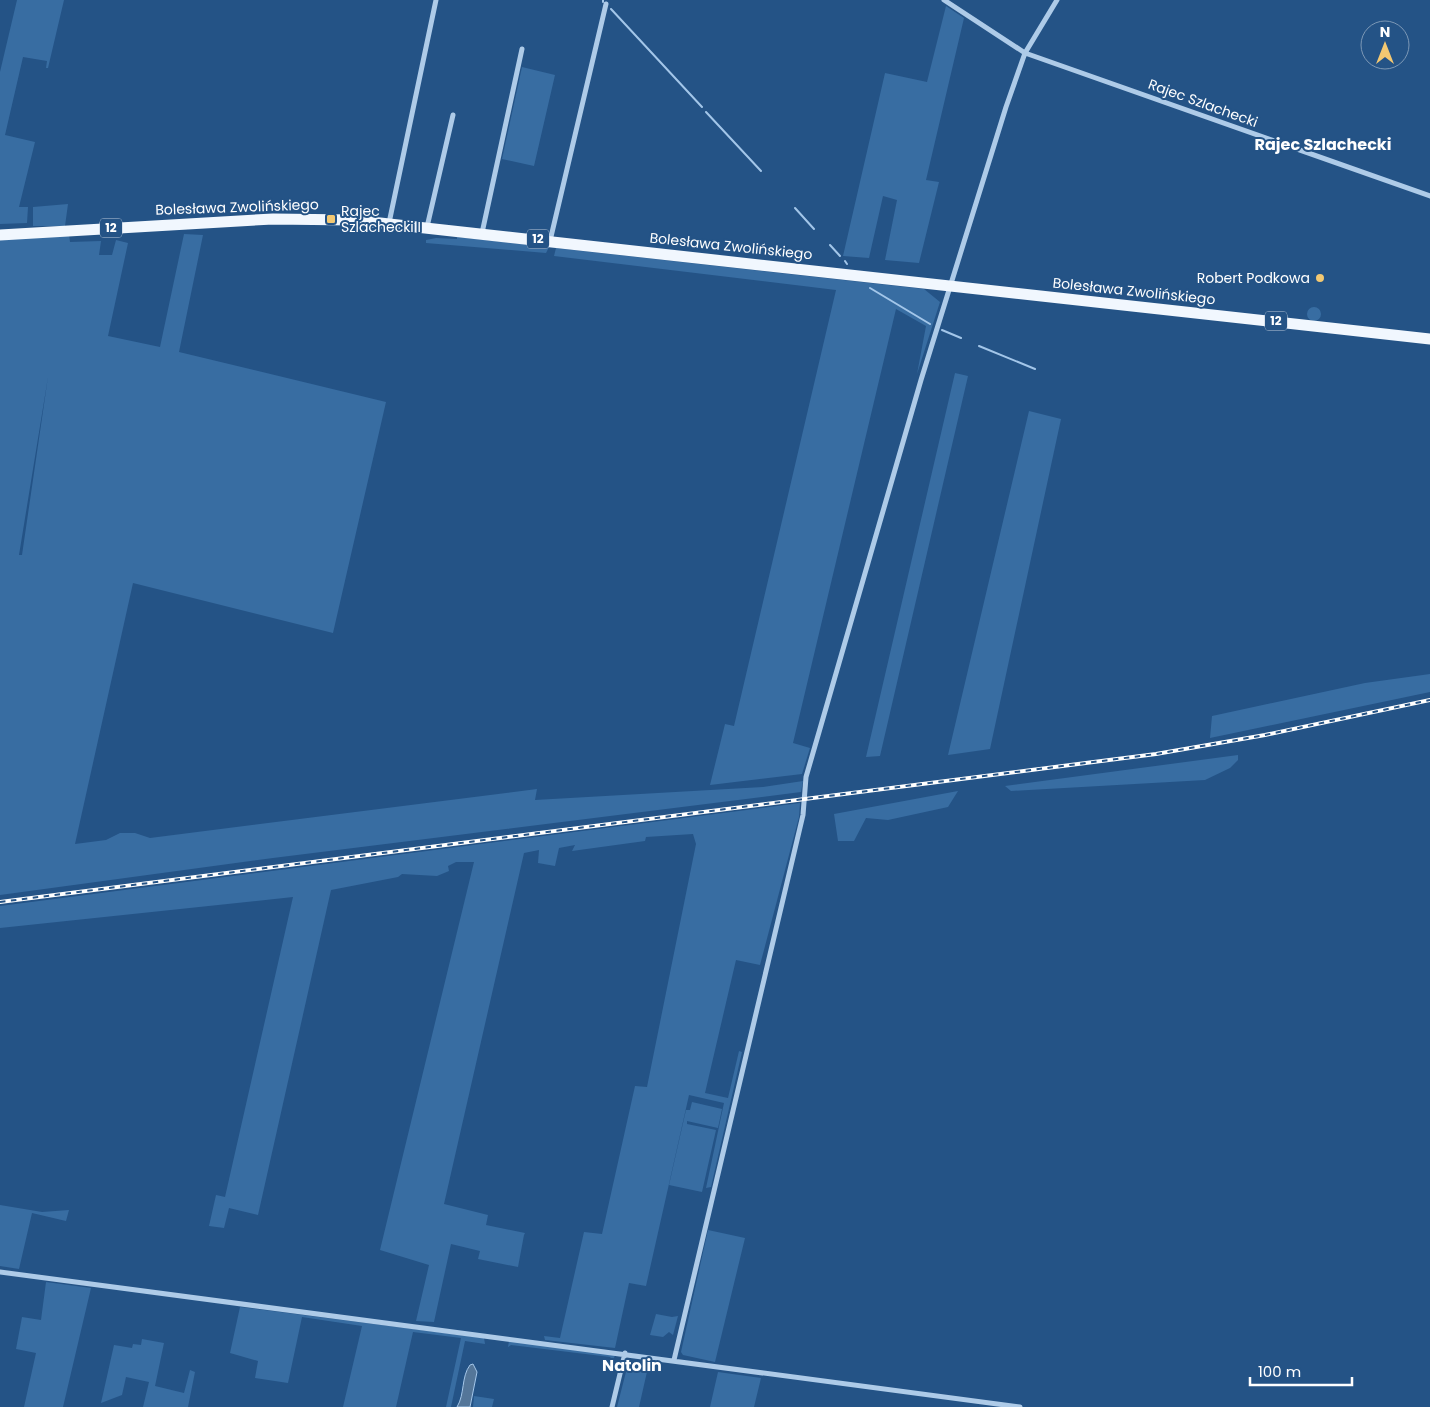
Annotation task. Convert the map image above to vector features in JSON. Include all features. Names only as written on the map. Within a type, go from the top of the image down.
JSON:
[{"type":"main road","name":"Bolesława Zwolińskiego","points":[[0,233],[298,218],[388,223],[1430,338]]},
{"type":"street","points":[[388,223],[436,0]]},
{"type":"street","name":"Rajec Szlachecki","points":[[944,0],[1025,53],[1430,196]]},
{"type":"street","points":[[674,1360],[803,814],[806,776],[950,285],[1025,53],[1057,0]]},
{"type":"street","points":[[550,241],[606,4]]},
{"type":"street","points":[[482,233],[522,49]]},
{"type":"street","points":[[427,227],[453,116]]},
{"type":"street","points":[[0,1272],[625,1353],[1020,1407]]},
{"type":"street","points":[[612,1407],[625,1353]]},
{"type":"shaded area","points":[[17,0],[64,0],[48,68],[46,68],[47,61],[23,57],[5,135],[35,142],[19,207],[28,207],[27,223],[0,224],[0,72]]},
{"type":"shaded area","points":[[946,6],[964,18],[926,180],[939,182],[919,263],[885,260],[897,200],[883,196],[869,258],[843,256],[885,73],[927,82]]},
{"type":"shaded area","points":[[522,67],[555,75],[534,166],[502,159]]},
{"type":"shaded area","points":[[68,204],[65,226],[33,226],[33,207]]},
{"type":"shaded area","points":[[69,234],[70,242],[101,241],[99,255],[112,255],[116,240],[128,243],[108,336],[160,347],[184,234],[203,235],[179,352],[386,402],[333,633],[133,583],[75,844],[106,840],[120,833],[135,833],[150,838],[537,789],[535,800],[763,787],[803,781],[801,792],[273,858],[0,895],[0,238]],"holes":[[[48,377],[22,555],[19,555]]]},
{"type":"shaded area","points":[[457,237],[549,247],[546,253],[426,243],[426,240],[436,238],[457,239]]},
{"type":"shaded area","points":[[556,248],[924,289],[940,302],[917,374],[926,326],[896,309],[793,743],[810,748],[802,774],[710,785],[725,724],[734,726],[836,290],[554,256]]},
{"type":"shaded area","points":[[1311,307],[1317,307],[1321,314],[1317,321],[1311,321],[1307,317],[1307,311]]},
{"type":"shaded area","points":[[955,373],[968,376],[880,756],[866,757]]},
{"type":"shaded area","points":[[1029,411],[1061,419],[990,749],[948,755]]},
{"type":"shaded area","points":[[1430,674],[1430,692],[1210,738],[1212,716],[1365,683]]},
{"type":"shaded area","points":[[1238,755],[1238,760],[1230,768],[1205,780],[1011,791],[1005,786]]},
{"type":"shaded area","points":[[958,791],[948,807],[888,820],[866,818],[854,841],[838,841],[834,814]]},
{"type":"shaded area","points":[[800,803],[799,817],[760,965],[736,960],[705,1093],[728,1098],[739,1051],[742,1052],[711,1187],[706,1188],[724,1103],[689,1095],[646,1286],[629,1283],[615,1348],[545,1340],[544,1336],[560,1338],[584,1232],[602,1234],[635,1086],[647,1087],[696,844],[693,834],[646,837],[645,841],[572,851],[575,845],[559,848],[555,866],[538,863],[539,850],[524,853],[444,1204],[488,1215],[486,1225],[525,1233],[518,1267],[478,1259],[480,1251],[451,1244],[434,1322],[416,1321],[429,1265],[380,1250],[474,862],[456,862],[448,866],[449,871],[437,876],[402,874],[398,877],[331,890],[258,1215],[229,1208],[224,1228],[209,1226],[216,1195],[225,1197],[293,897],[0,928],[0,906]]},
{"type":"shaded area","points":[[692,1102],[722,1109],[718,1128],[687,1121],[687,1124],[716,1130],[702,1192],[669,1185],[686,1110],[690,1110]]},
{"type":"shaded area","points":[[0,1205],[42,1212],[69,1210],[66,1221],[32,1213],[19,1269],[0,1266]]},
{"type":"shaded area","points":[[708,1230],[745,1238],[715,1362],[683,1355],[681,1352]]},
{"type":"shaded area","points":[[46,1282],[91,1288],[63,1407],[24,1407],[36,1353],[16,1349],[22,1317],[41,1320]]},
{"type":"shaded area","points":[[240,1307],[484,1338],[485,1344],[465,1341],[451,1407],[446,1407],[461,1338],[413,1332],[396,1407],[343,1407],[362,1326],[302,1317],[288,1383],[255,1378],[258,1361],[230,1353]]},
{"type":"shaded area","points":[[656,1314],[672,1317],[678,1316],[673,1335],[669,1332],[663,1337],[650,1335]]},
{"type":"shaded area","points":[[142,1339],[164,1343],[155,1386],[184,1393],[190,1370],[195,1372],[188,1407],[143,1407],[149,1382],[126,1377],[122,1395],[101,1403],[114,1345],[132,1348],[133,1344],[141,1345]]},
{"type":"shaded area","points":[[509,1341],[615,1355],[613,1361],[610,1357],[511,1345],[508,1347]]},
{"type":"shaded area","points":[[637,1361],[649,1363],[639,1407],[617,1407],[627,1368]]},
{"type":"shaded area","points":[[473,1364],[477,1372],[470,1407],[457,1407],[467,1370]]},
{"type":"shaded area","points":[[718,1372],[761,1378],[754,1407],[710,1407]]},
{"type":"shaded area","points":[[474,1396],[494,1399],[492,1407],[473,1407]]},
{"type":"waterway","points":[[611,9],[702,107]]},
{"type":"waterway","points":[[706,112],[761,171]]},
{"type":"waterway","points":[[795,208],[814,229]]},
{"type":"waterway","points":[[830,245],[840,256]]},
{"type":"waterway","points":[[870,288],[930,324]]},
{"type":"waterway","points":[[942,330],[961,338]]},
{"type":"waterway","points":[[979,346],[1035,369]]},
{"type":"railway","points":[[0,902],[1156,754],[1265,735],[1430,700]]},
{"type":"place","name":"Rajec Szlachecki I","points":[[331,219]]},
{"type":"place","name":"Robert Podkowa","points":[[1320,278]]},
{"type":"district","name":"Rajec Szlachecki","points":[[1323,144]]},
{"type":"district","name":"Natolin","points":[[632,1365]]}]
